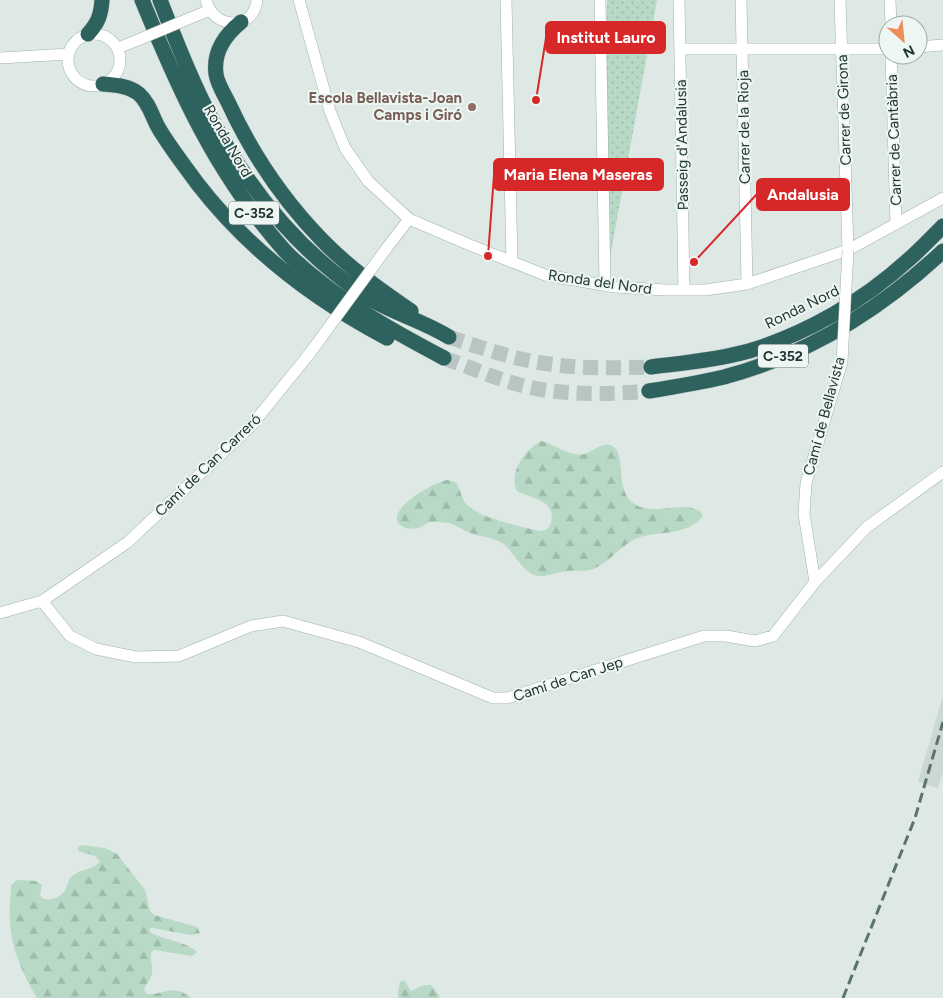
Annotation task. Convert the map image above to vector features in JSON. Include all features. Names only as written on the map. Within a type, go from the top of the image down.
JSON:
[{"type":"highway","points":[[88,34],[97,24],[102,0]]},
{"type":"highway","name":"Ronda Nord","points":[[103,84],[132,89],[140,95],[148,104],[159,127],[198,184],[267,257],[334,308],[369,329],[417,354],[444,358],[402,336],[356,308],[292,258],[267,229],[243,200],[199,130],[172,73],[142,0]]},
{"type":"highway","name":"Ronda Nord","points":[[160,0],[190,74],[208,112],[225,143],[254,187],[276,215],[303,245],[329,268],[368,297],[397,314],[445,334],[387,295],[355,270],[322,240],[295,209],[264,168],[240,128],[216,75],[219,46],[229,32],[241,22]]},
{"type":"highway","name":"Ronda Nord","points":[[651,366],[699,361],[748,351],[788,336],[832,314],[880,283],[907,261],[943,226]]},
{"type":"highway","name":"C-352","points":[[649,391],[724,377],[779,358],[814,342],[864,314],[926,267],[943,251]]},
{"type":"street","points":[[118,48],[188,19],[208,5],[213,16],[223,22],[232,24],[241,22],[254,11],[257,0]]},
{"type":"street","name":"Ronda del Nord","points":[[299,0],[330,111],[345,148],[368,181],[409,219],[545,275],[605,285],[666,290],[705,290],[747,284],[848,250],[943,198]]},
{"type":"street","points":[[506,0],[512,262]]},
{"type":"street","points":[[600,0],[605,285]]},
{"type":"street","name":"Passeig d'Andalusia","points":[[679,0],[684,290]]},
{"type":"street","name":"Carrer de la Rioja","points":[[741,0],[747,284]]},
{"type":"street","name":"Carrer de Girona","points":[[840,0],[848,250]]},
{"type":"street","points":[[890,0],[890,15]]},
{"type":"street","points":[[88,34],[105,36],[118,48],[120,65],[110,80],[103,84],[85,85],[74,78],[69,70],[68,54],[73,43],[80,37],[88,34]]},
{"type":"street","points":[[928,47],[943,46]]},
{"type":"street","points":[[680,49],[878,48]]},
{"type":"street","points":[[0,58],[68,54]]},
{"type":"street","name":"Carrer de Cantàbria","points":[[891,65],[896,224]]},
{"type":"street","name":"Camí de Can Carreró","points":[[0,613],[42,601],[128,542],[251,426],[310,353],[409,219]]},
{"type":"street","name":"Camí de Bellavista","points":[[815,582],[804,514],[806,483],[842,362],[848,250]]},
{"type":"street","name":"Camí de Can Jep","points":[[42,601],[70,636],[96,649],[136,657],[178,656],[252,626],[283,621],[359,642],[492,698],[507,698],[704,636],[726,636],[755,641],[773,636],[815,582],[867,527],[943,472]]},
{"type":"shaded area","points":[[943,695],[943,772],[938,788],[918,782]]},
{"type":"green space","points":[[607,0],[657,0],[605,285]]},
{"type":"green space","points":[[541,441],[573,454],[584,454],[603,445],[610,445],[616,449],[619,455],[624,491],[636,505],[647,509],[689,507],[700,511],[703,516],[697,522],[681,530],[640,537],[593,569],[543,576],[533,575],[522,566],[508,548],[494,539],[470,533],[445,522],[430,522],[412,529],[399,524],[397,518],[399,511],[405,504],[423,491],[447,480],[457,483],[464,501],[477,512],[498,521],[543,531],[551,523],[552,515],[550,509],[541,501],[517,491],[515,484],[516,470],[524,456]]},
{"type":"green space","points":[[82,845],[105,848],[117,854],[145,890],[150,911],[154,915],[197,927],[200,933],[191,935],[149,929],[150,932],[156,935],[187,945],[197,952],[192,956],[152,951],[152,974],[144,990],[147,994],[153,994],[174,990],[191,998],[37,998],[15,951],[10,916],[11,885],[17,880],[36,881],[42,885],[40,895],[42,898],[52,899],[59,896],[67,887],[71,877],[100,862],[95,856],[78,851],[78,847]]},
{"type":"green space","points":[[404,980],[411,991],[424,985],[431,985],[439,995],[439,998],[398,998],[400,982]]},
{"type":"tunnel","points":[[449,337],[506,355],[542,363],[610,368],[651,367]]},
{"type":"tunnel","points":[[444,358],[506,381],[531,388],[596,394],[649,391]]},
{"type":"railway","points":[[843,998],[915,818],[943,722]]},
{"type":"place","name":"Institut Lauro","points":[[536,100]]},
{"type":"place","name":"Escola Bellavista-Joan Camps i Giró","points":[[472,107]]},
{"type":"place","name":"Maria Elena Maseras","points":[[488,256]]},
{"type":"place","name":"Andalusia","points":[[694,262]]}]
